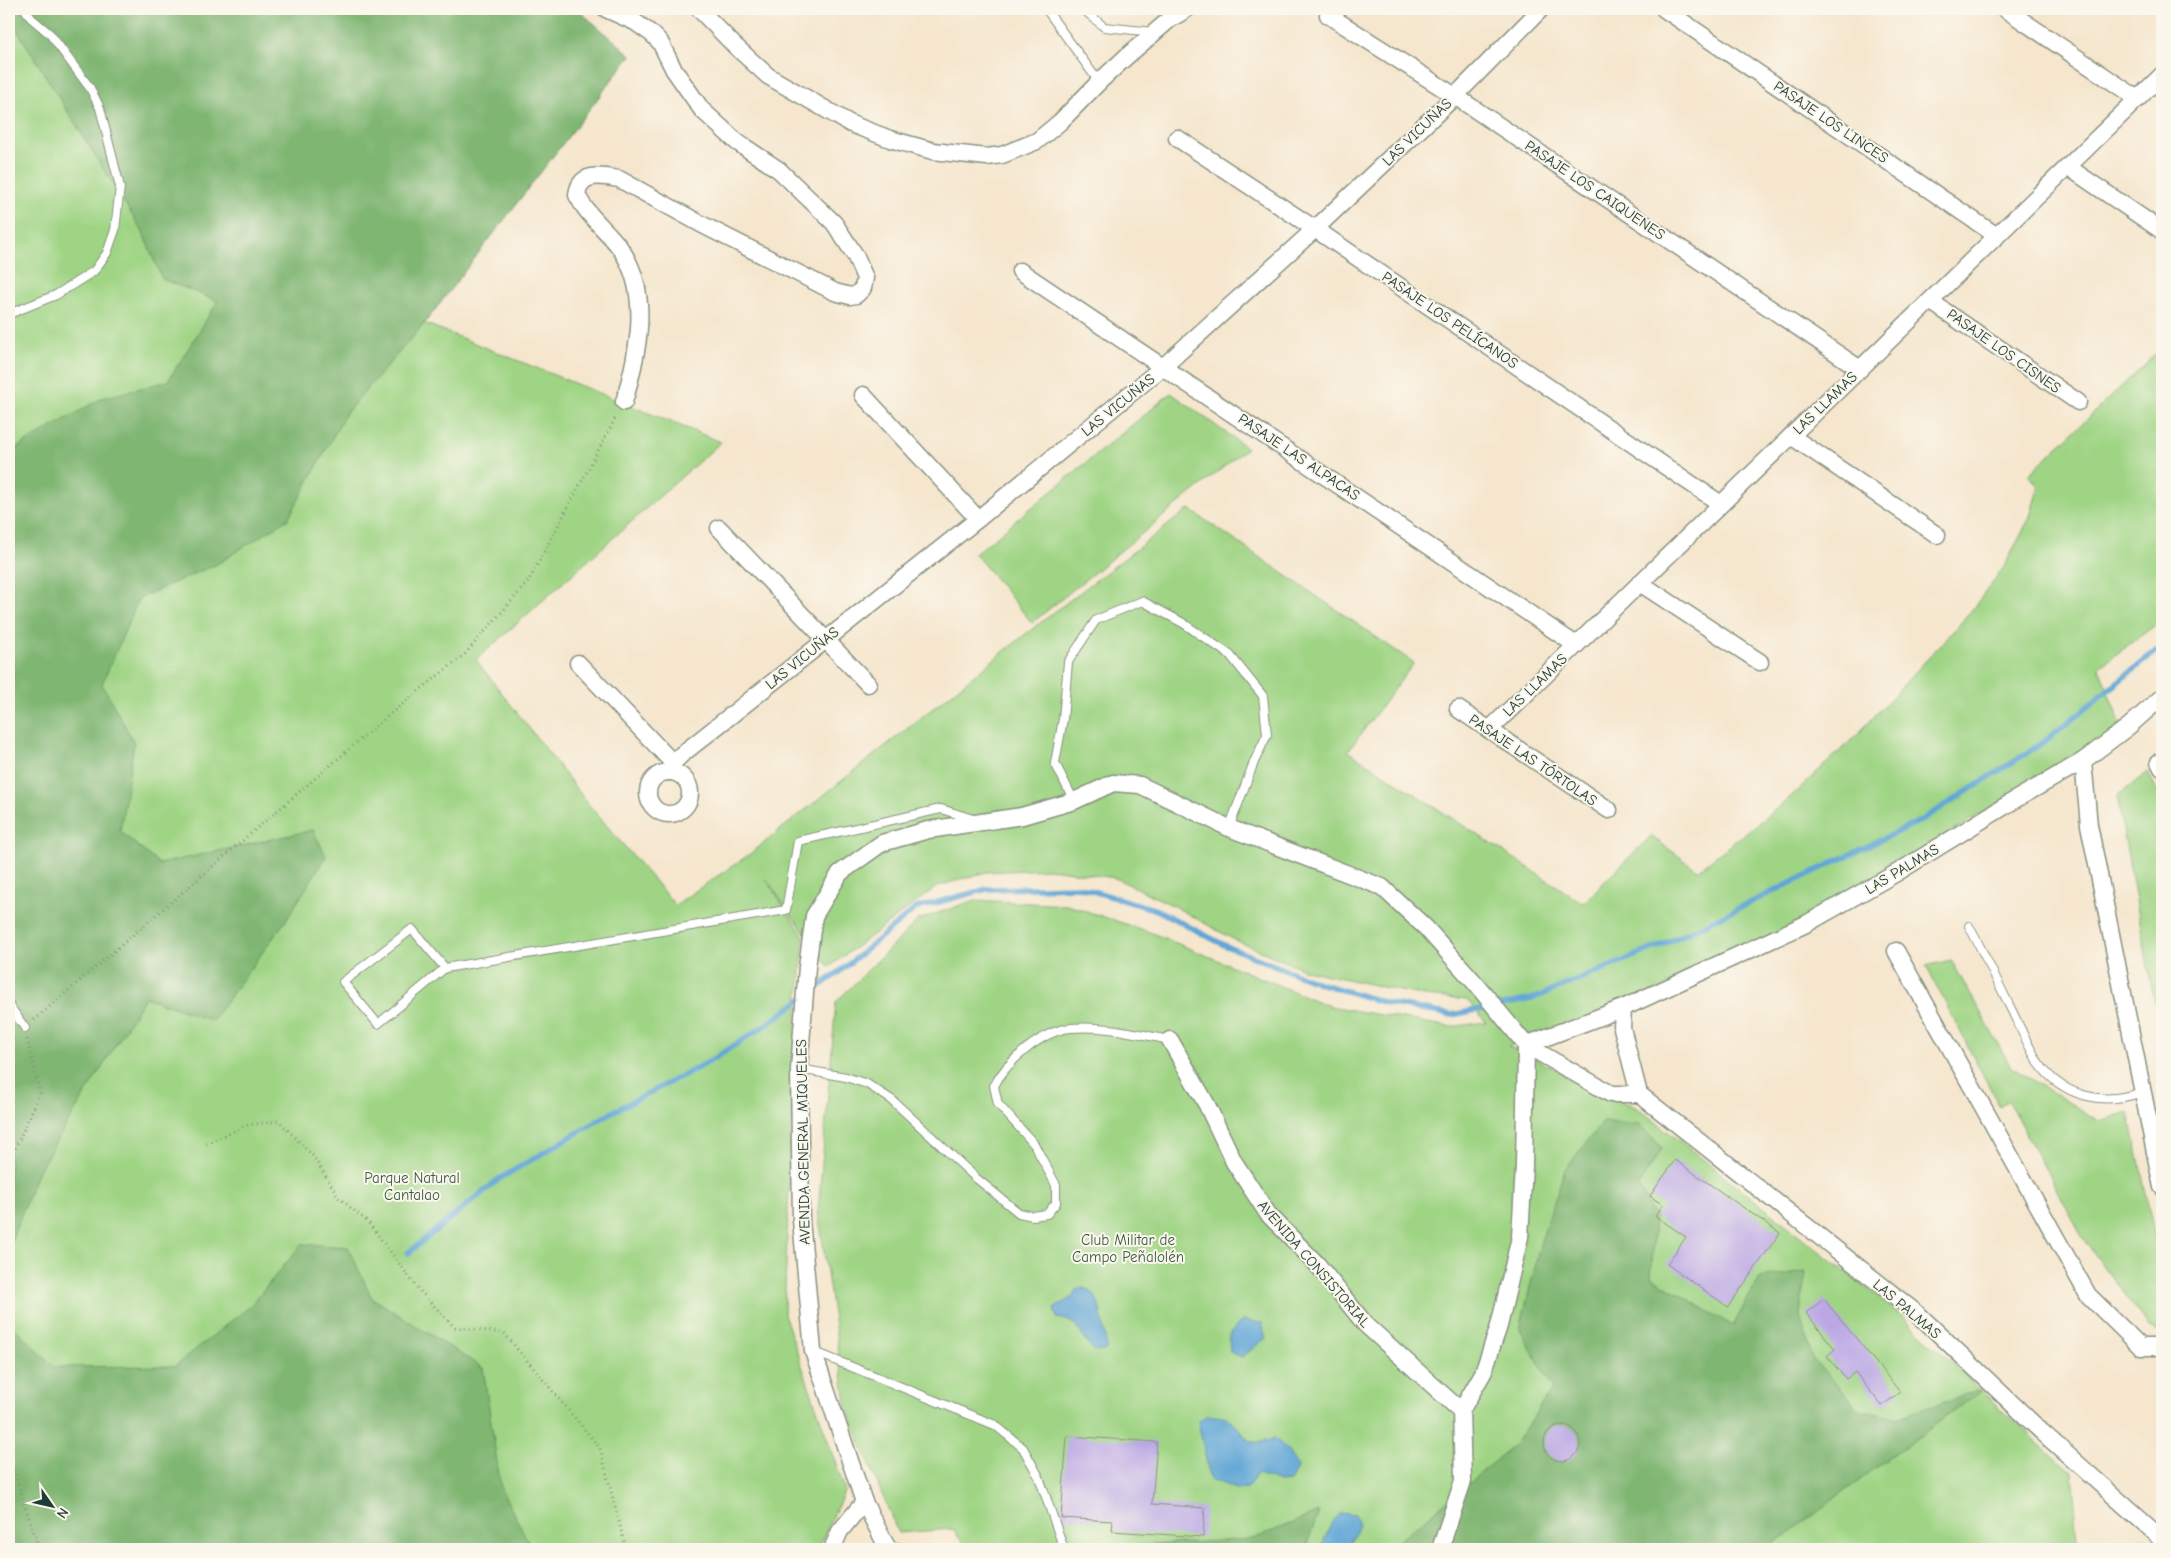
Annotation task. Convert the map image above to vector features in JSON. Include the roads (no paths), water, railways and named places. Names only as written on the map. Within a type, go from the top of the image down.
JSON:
[{"type":"street","points":[[606,9],[636,22],[652,34],[660,42],[674,70],[702,110],[737,142],[779,170],[818,206],[834,223],[855,255],[865,278],[863,288],[856,295],[850,296],[835,292],[708,229],[619,179],[588,177],[581,181],[577,195],[589,215],[620,248],[632,271],[638,290],[640,310],[638,337],[632,375],[624,402]]},
{"type":"street","points":[[699,9],[768,76],[851,124],[890,139],[933,151],[987,157],[1018,150],[1037,141],[1050,131],[1126,57],[1155,32],[1187,9]]},
{"type":"street","name":"LAS VICUÑAS","points":[[578,663],[672,767],[1164,366],[1315,229],[1542,9]]},
{"type":"street","name":"PASAJE LOS LINCES","points":[[1664,9],[1997,236]]},
{"type":"street","points":[[2005,9],[2138,99]]},
{"type":"street","name":"PASAJE LOS CAIQUENES","points":[[1328,15],[1454,96],[1860,369]]},
{"type":"street","name":"LAS LLAMAS","points":[[1489,730],[2162,75]]},
{"type":"street","name":"PASAJE LOS PELÍCANOS","points":[[1177,138],[1315,229],[1721,504]]},
{"type":"street","points":[[2068,167],[2162,231]]},
{"type":"street","name":"PASAJE LAS ALPACAS","points":[[1020,271],[1164,366],[1576,645]]},
{"type":"street","name":"PASAJE LOS CISNES","points":[[1930,301],[2078,402]]},
{"type":"street","points":[[863,396],[978,518]]},
{"type":"street","points":[[1791,436],[1938,535]]},
{"type":"street","points":[[719,528],[868,684]]},
{"type":"street","points":[[1640,583],[1760,662]]},
{"type":"street","name":"LAS PALMAS","points":[[1526,1045],[1623,1008],[1806,924],[1898,872],[2018,798],[2083,761],[2128,727],[2162,697]]},
{"type":"street","name":"PASAJE LAS TÓRTOLAS","points":[[1458,709],[1609,810]]},
{"type":"street","points":[[2083,761],[2089,825],[2162,1187]]},
{"type":"street","name":"AVENIDA GENERAL MIQUELES","points":[[887,1547],[864,1502],[813,1351],[801,1220],[799,1069],[807,967],[814,916],[840,873],[882,843],[928,830],[1022,816],[1074,801],[1113,783],[1140,784],[1229,828],[1382,887],[1426,928],[1476,984],[1526,1045]]},
{"type":"street","points":[[1896,951],[2088,1295],[2141,1347],[2162,1347]]},
{"type":"street","points":[[1440,1549],[1463,1481],[1461,1411],[1483,1373],[1499,1326],[1520,1238],[1524,1166],[1526,1045],[1611,1094],[1639,1094],[1622,1028],[1623,1008]]},
{"type":"street","name":"AVENIDA CONSISTORIAL","points":[[1170,1040],[1207,1105],[1234,1162],[1268,1214],[1317,1264],[1365,1324],[1461,1411]]},
{"type":"street","name":"LAS PALMAS","points":[[1639,1094],[1918,1315],[2042,1432],[2162,1539]]},
{"type":"street","points":[[832,1549],[840,1531],[864,1502]]},
{"type":"lane","points":[[9,314],[56,295],[94,271],[108,253],[115,230],[120,187],[100,108],[90,88],[50,34],[31,18],[25,9]]},
{"type":"lane","points":[[1046,9],[1099,82]]},
{"type":"lane","points":[[1083,9],[1104,27],[1155,32]]},
{"type":"lane","points":[[1074,801],[1055,763],[1063,719],[1068,662],[1096,620],[1142,601],[1183,623],[1230,655],[1263,696],[1267,735],[1251,770],[1229,828]]},
{"type":"lane","points":[[9,809],[11,816],[9,820]]},
{"type":"lane","points":[[445,968],[412,929],[343,982],[378,1024],[445,968],[786,910],[798,841],[941,809],[981,822]]},
{"type":"lane","points":[[1969,926],[2036,1060],[2053,1079],[2075,1093],[2102,1100],[2122,1098],[2142,1092]]},
{"type":"lane","points":[[9,1005],[25,1028]]},
{"type":"lane","points":[[799,1069],[846,1077],[867,1084],[892,1100],[976,1178],[1019,1213],[1033,1216],[1047,1214],[1056,1203],[1056,1185],[1034,1144],[998,1104],[994,1086],[1000,1073],[1038,1040],[1070,1028],[1117,1030],[1170,1040]]},
{"type":"lane","points":[[813,1351],[995,1424],[1024,1448],[1039,1477],[1064,1549]]},
{"type":"lane","points":[[887,1547],[908,1549]]},
{"type":"water","points":[[1077,1288],[1083,1288],[1092,1292],[1098,1302],[1106,1350],[1097,1352],[1086,1342],[1073,1323],[1057,1318],[1054,1309],[1072,1297]]},
{"type":"water","points":[[1243,1320],[1262,1323],[1266,1338],[1242,1357],[1230,1352],[1229,1341],[1235,1327]]},
{"type":"water","points":[[1207,1415],[1230,1420],[1252,1442],[1275,1438],[1287,1450],[1298,1467],[1290,1481],[1279,1482],[1257,1474],[1247,1488],[1239,1490],[1210,1479],[1198,1421]]},
{"type":"water","points":[[1341,1513],[1355,1515],[1359,1525],[1352,1540],[1351,1549],[1320,1549],[1332,1522]]},
{"type":"waterway","points":[[408,1253],[499,1179],[614,1111],[707,1063],[766,1025],[839,972],[916,908],[987,889],[1079,887],[1157,910],[1226,946],[1319,983],[1386,1003],[1452,1015],[1532,999],[1666,943],[1922,820],[2044,742],[2162,646]]},
{"type":"park label","name":"Parque Natural Cantalao","points":[[412,1186]]},
{"type":"park label","name":"Club Militar de Campo Peñalolén","points":[[1128,1248]]}]
